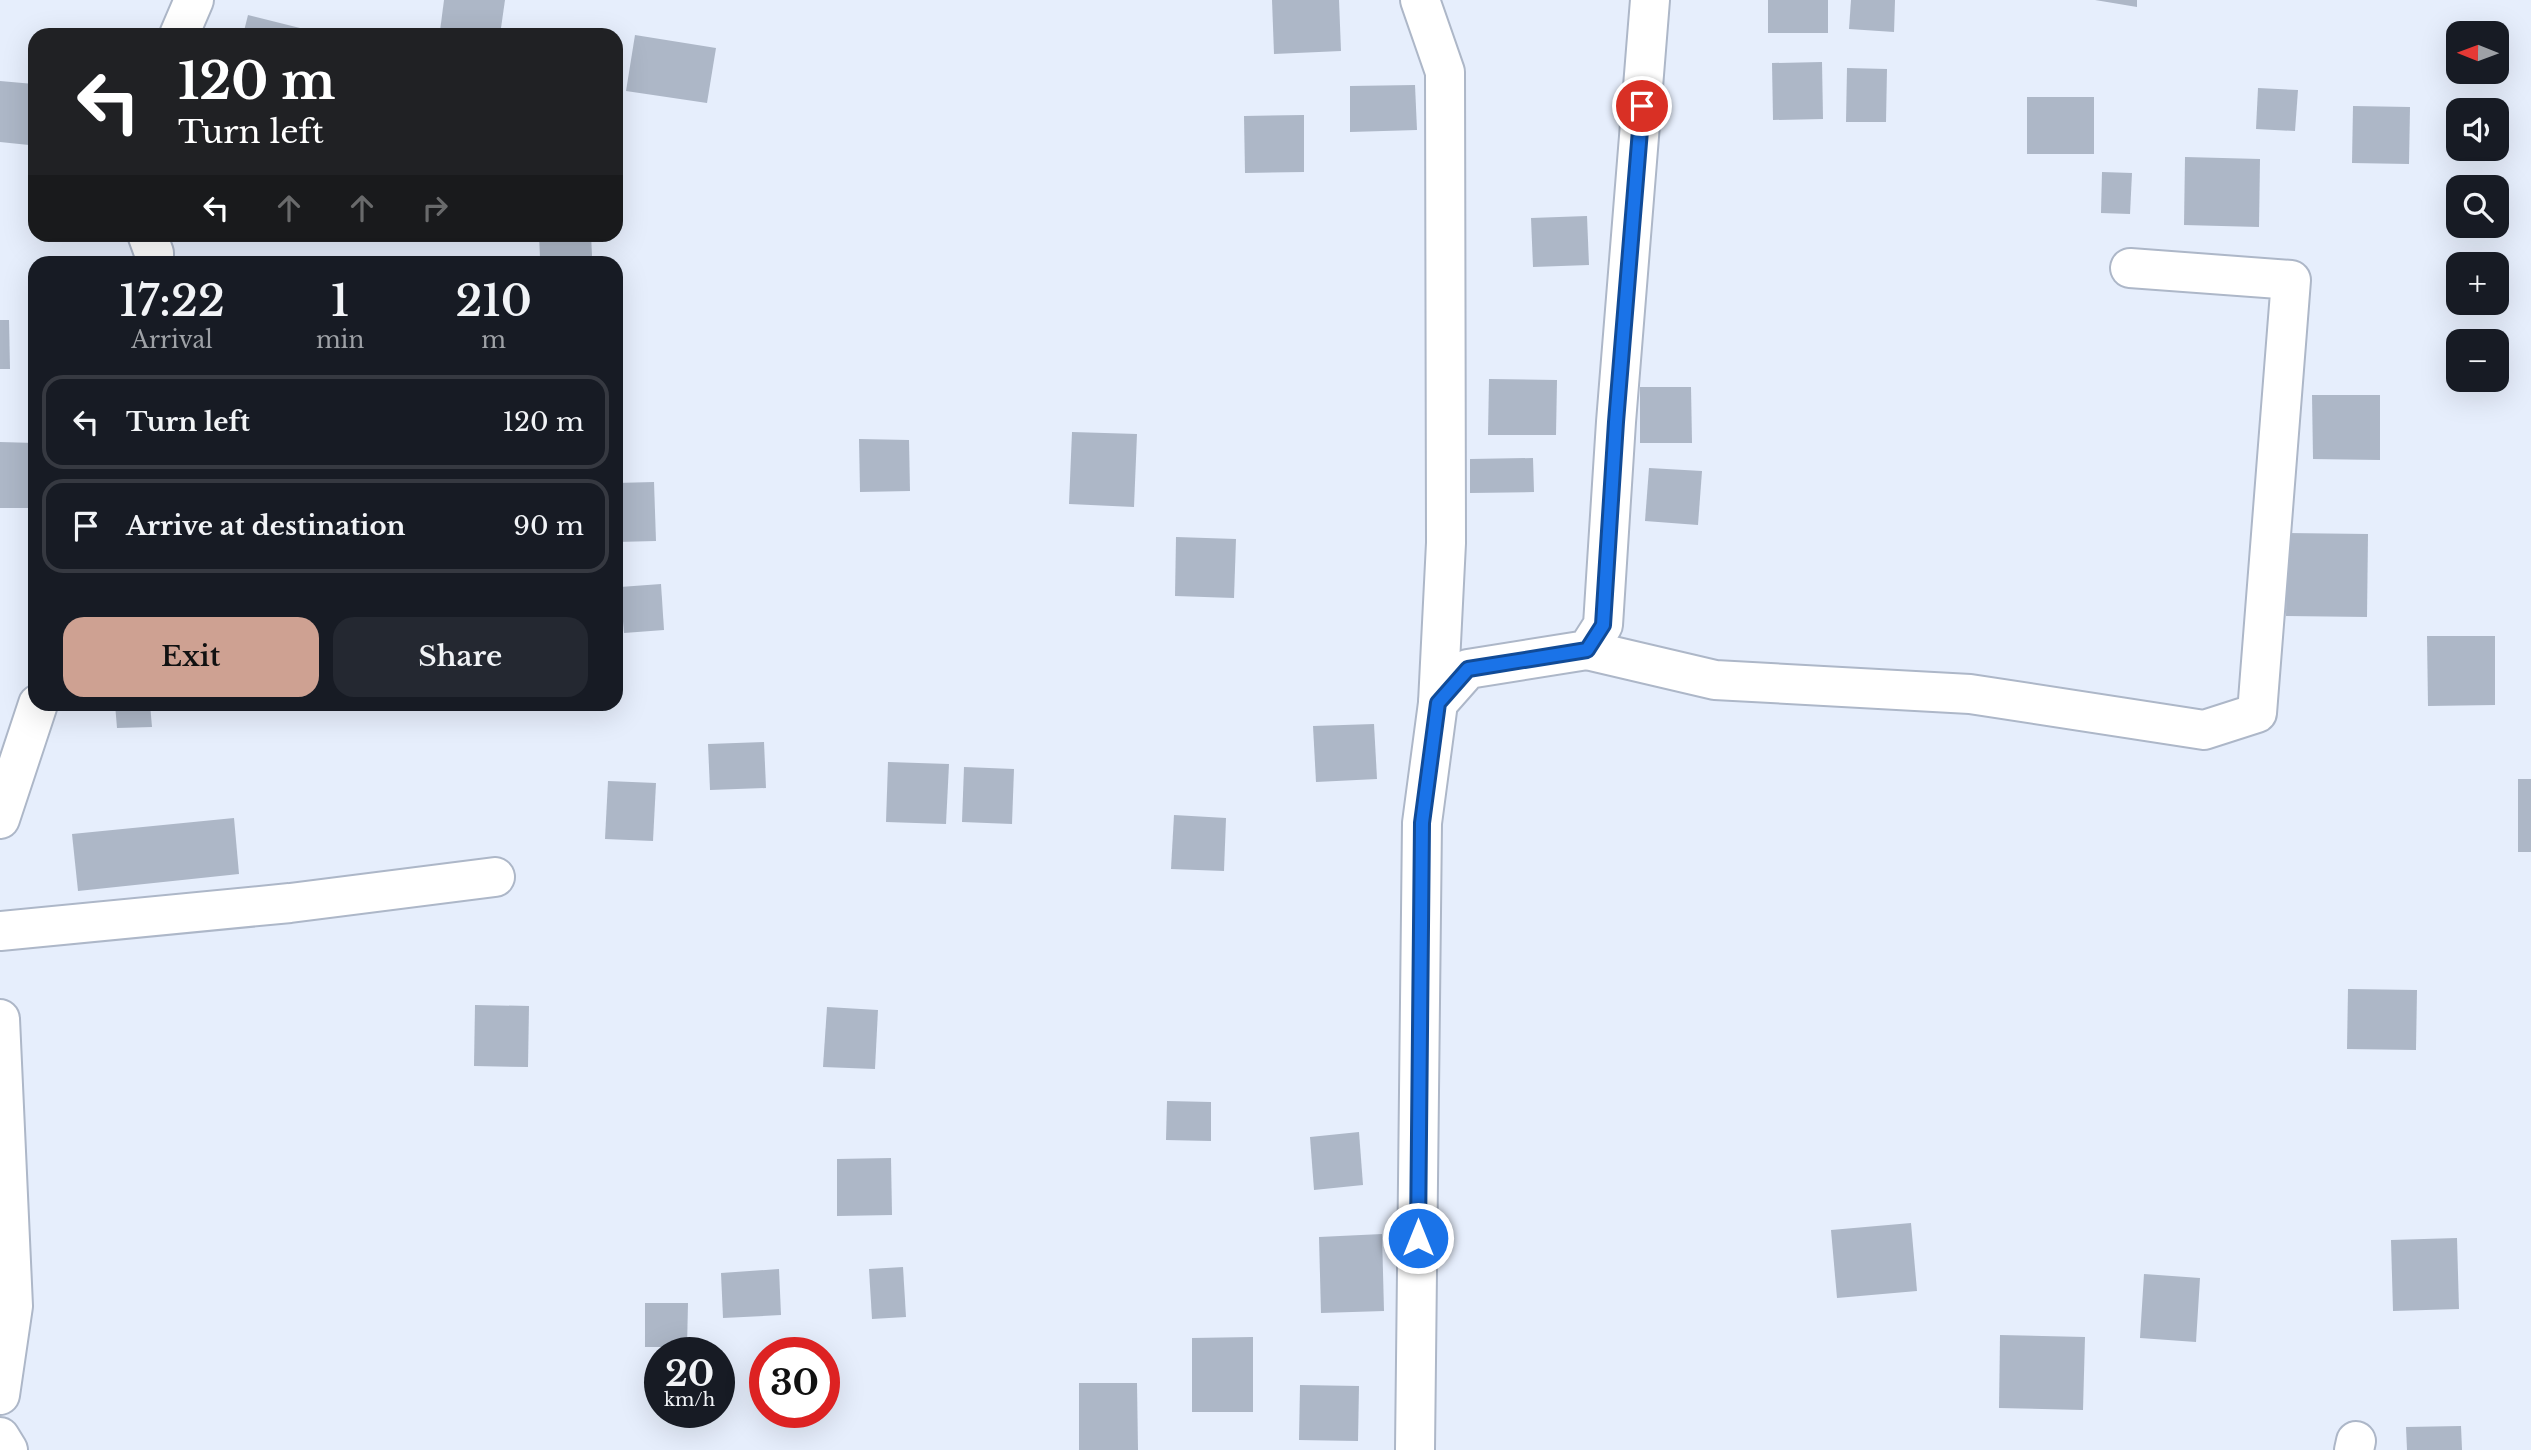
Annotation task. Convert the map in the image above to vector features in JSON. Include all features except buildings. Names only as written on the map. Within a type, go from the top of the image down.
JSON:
[{"type":"street","points":[[182,28],[194,0]]},
{"type":"street","points":[[1415,1450],[1422,823],[1438,703],[1446,544],[1445,72],[1420,0]]},
{"type":"street","points":[[1587,650],[1603,625],[1616,422],[1650,0]]},
{"type":"street","points":[[1438,703],[1468,669],[1587,650],[1715,680],[1970,694],[2204,730],[2257,713],[2291,280],[2130,268]]},
{"type":"street","points":[[0,819],[36,711]]},
{"type":"street","points":[[0,931],[290,903],[495,877]]},
{"type":"street","points":[[0,1019],[13,1306],[0,1395]]},
{"type":"street","points":[[0,1437],[8,1450]]},
{"type":"route","points":[[1418,1238],[1422,823],[1438,703],[1468,669],[1587,650],[1603,625],[1616,422],[1642,106]]}]
